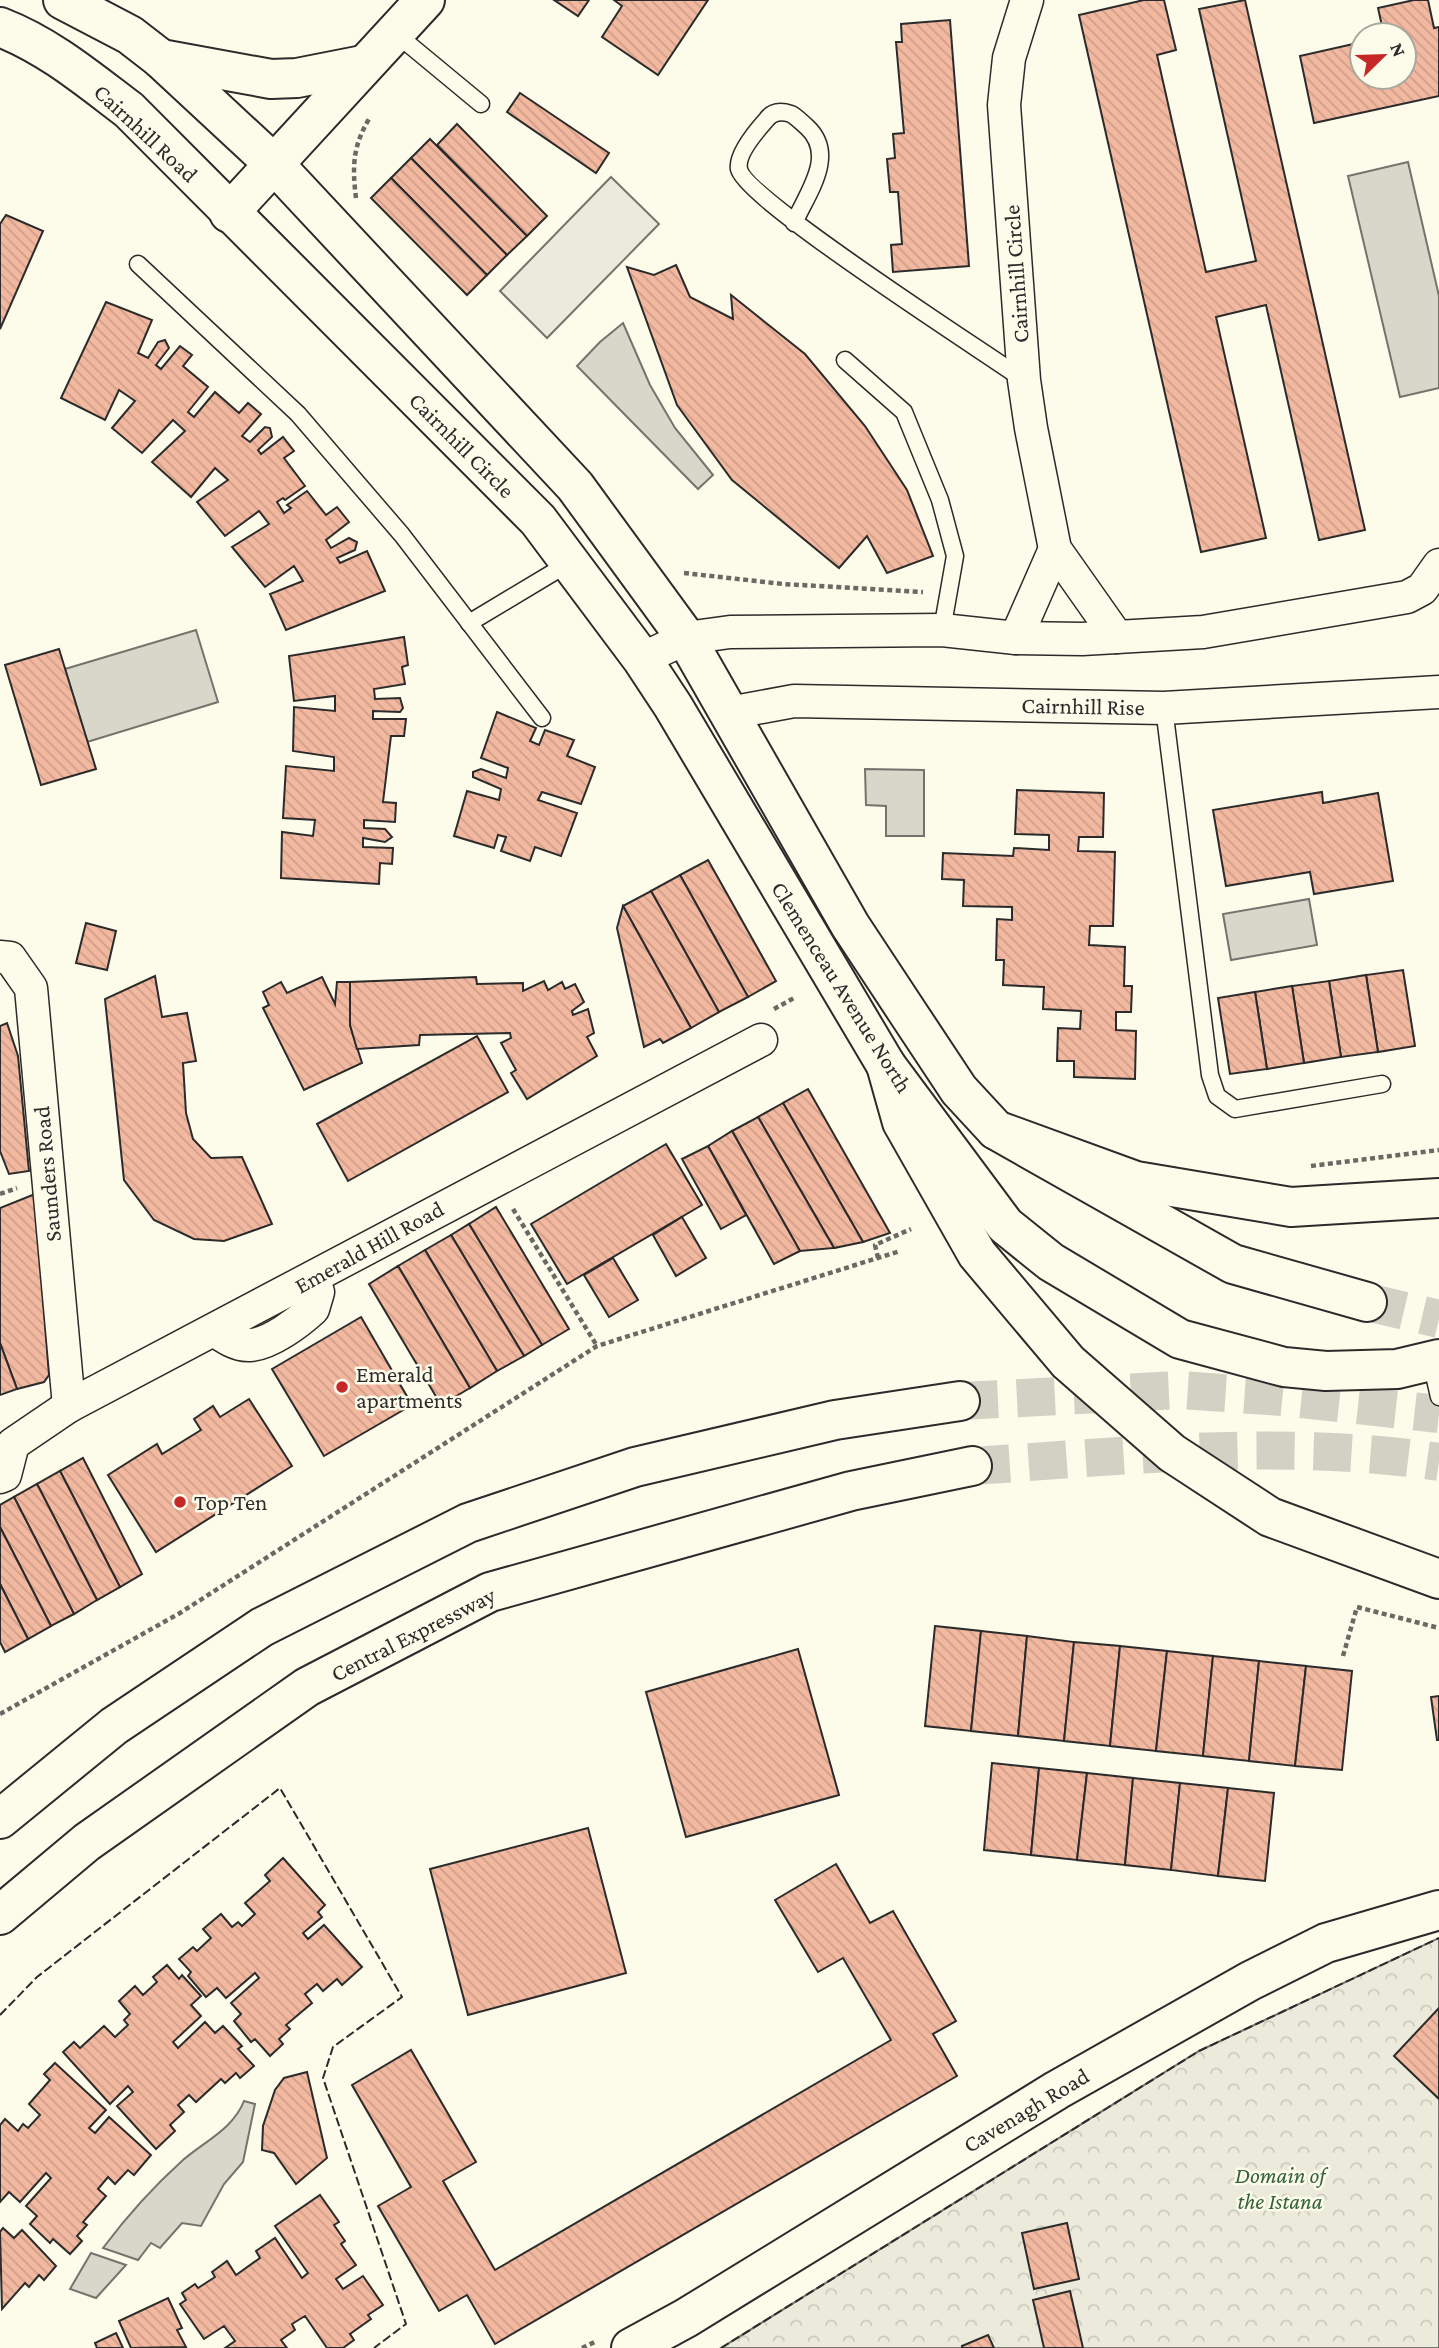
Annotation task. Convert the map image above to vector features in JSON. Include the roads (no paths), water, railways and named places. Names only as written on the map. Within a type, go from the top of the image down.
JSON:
[{"type":"main road","points":[[62,0],[109,23],[161,59],[275,165],[575,486],[686,638]]},
{"type":"main road","points":[[229,213],[425,0]]},
{"type":"main road","points":[[109,23],[123,41],[129,65],[120,88],[110,95]]},
{"type":"main road","name":"Cairnhill Road","points":[[0,27],[37,44],[129,110],[229,213]]},
{"type":"main road","points":[[161,59],[271,79],[297,78],[363,65]]},
{"type":"main road","name":"Cairnhill Circle","points":[[229,213],[538,520],[642,659]]},
{"type":"main road","name":"Clemenceau Avenue North","points":[[686,638],[857,936],[959,1090],[996,1130],[1136,1181],[1291,1207],[1439,1198]]},
{"type":"main road","name":"Clemenceau Avenue North","points":[[642,659],[886,1065],[1005,1225],[1051,1262],[1180,1339],[1284,1367],[1436,1373]]},
{"type":"main road","points":[[886,1065],[902,1122],[977,1254],[1068,1362],[1172,1453],[1270,1517],[1439,1579]]},
{"type":"main road","points":[[996,1130],[1233,1264],[1367,1302]]},
{"type":"main road","points":[[0,1819],[114,1726],[261,1627],[468,1523],[635,1467],[835,1420],[960,1401]]},
{"type":"main road","name":"Central Expressway","points":[[0,1915],[87,1842],[307,1688],[489,1592],[837,1494],[972,1466]]},
{"type":"main road","name":"Cavenagh Road","points":[[631,2348],[686,2318],[1057,2090],[1218,1998],[1326,1943],[1439,1910]]},
{"type":"street","name":"Cairnhill Circle","points":[[1027,0],[1009,58],[1004,105],[1024,380],[1055,549],[1118,637]]},
{"type":"street","points":[[1016,638],[1055,549]]},
{"type":"street","points":[[642,659],[686,638],[730,632],[942,630],[1016,638],[1118,637],[1203,632],[1407,597],[1422,589],[1439,565]]},
{"type":"street","name":"Cairnhill Rise","points":[[729,713],[794,701],[1164,708],[1439,692]]},
{"type":"street","name":"Saunders Road","points":[[0,957],[10,958],[31,988],[69,1406]]},
{"type":"street","name":"Emerald Hill Road","points":[[0,1477],[5,1475],[13,1444],[69,1406],[761,1040]]},
{"type":"lane","points":[[394,32],[481,104]]},
{"type":"lane","points":[[794,223],[821,162],[822,148],[817,136],[794,115],[780,112],[769,116],[740,157],[738,165],[746,181],[794,223],[1024,380]]},
{"type":"lane","points":[[138,264],[298,414],[402,535],[542,718]]},
{"type":"lane","points":[[845,360],[904,412],[940,500],[955,556],[942,630]]},
{"type":"lane","points":[[469,623],[571,562]]},
{"type":"lane","points":[[1164,708],[1210,1075],[1217,1096],[1235,1109],[1382,1084]]},
{"type":"tunnel","points":[[1367,1302],[1439,1319]]},
{"type":"tunnel","points":[[960,1401],[1180,1390],[1282,1397],[1439,1414]]},
{"type":"tunnel","points":[[972,1466],[1147,1454],[1265,1451],[1381,1455],[1439,1462]]},
{"type":"place","name":"Emerald apartments","points":[[342,1387]]},
{"type":"place","name":"Top Ten","points":[[180,1502]]},
{"type":"park label","name":"Domain of the Istana","points":[[1280,2188]]}]
